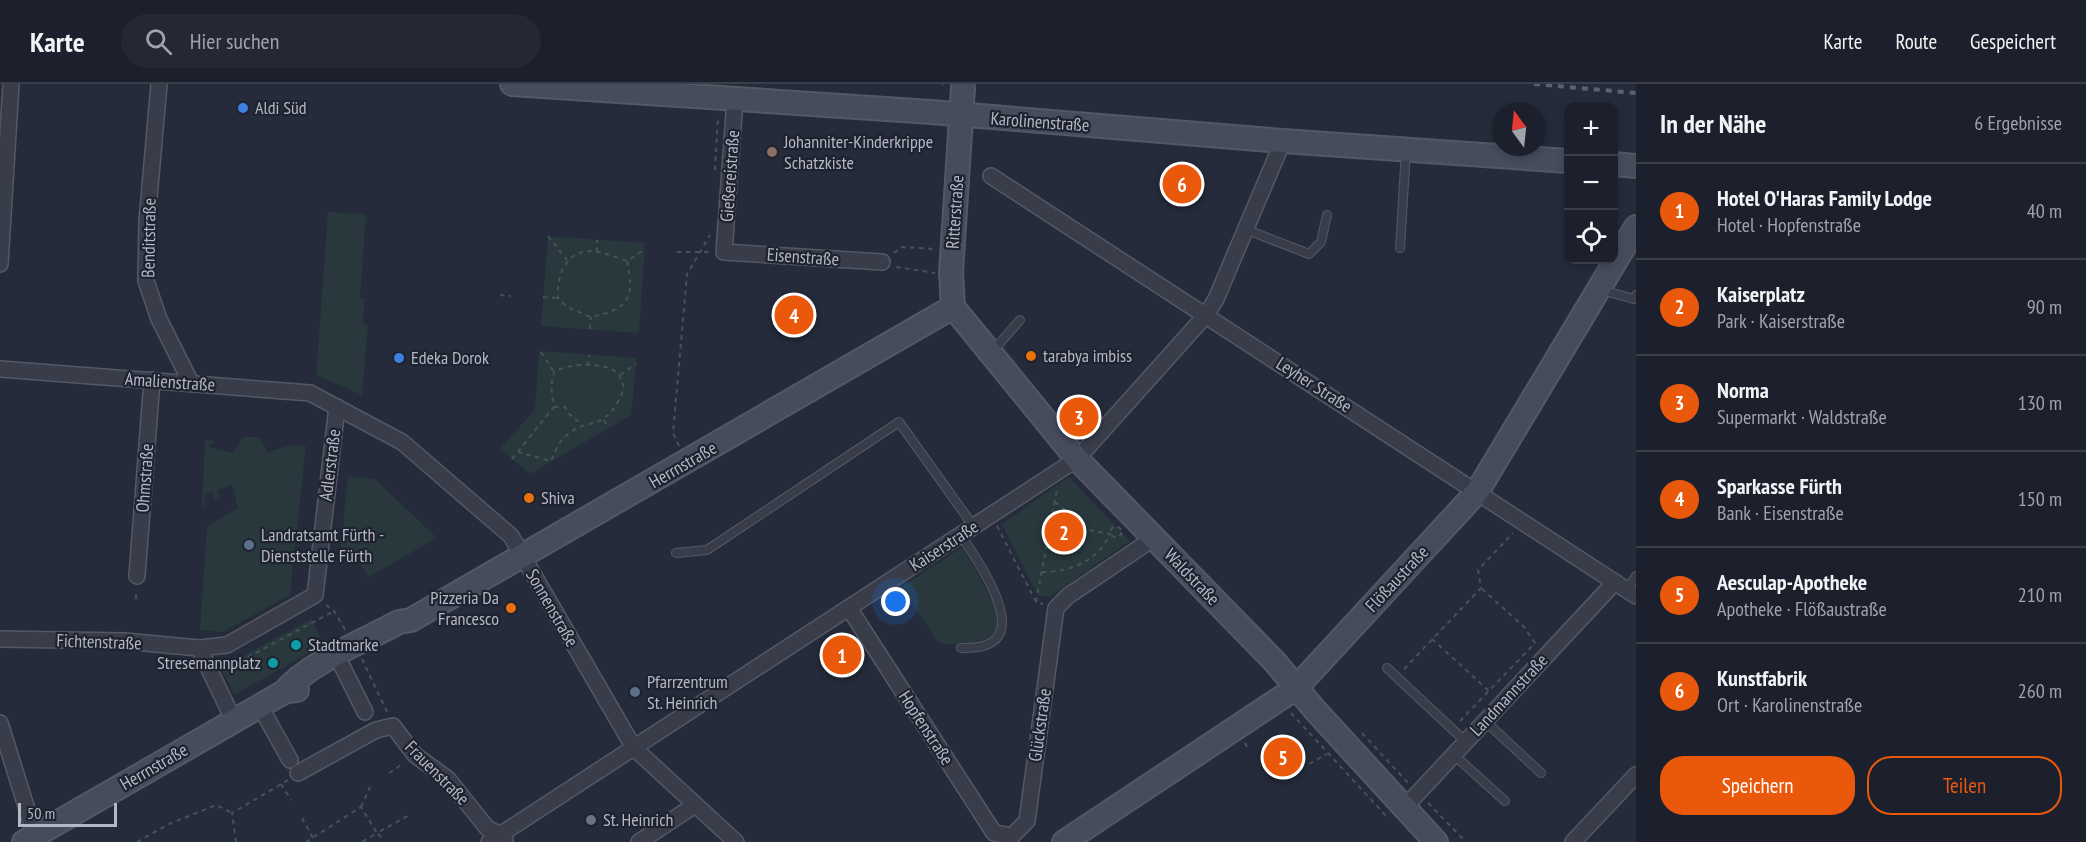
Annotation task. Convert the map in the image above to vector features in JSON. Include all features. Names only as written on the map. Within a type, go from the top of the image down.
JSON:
[{"type":"street","points":[[0,264],[11,84]]},
{"type":"street","name":"Benditstraße","points":[[159,84],[147,221],[146,281],[159,319],[191,383]]},
{"type":"street","name":"Karolinenstraße","points":[[512,84],[1564,161]]},
{"type":"street","name":"Ritterstraße","points":[[949,86],[960,116],[951,279],[954,307]]},
{"type":"street","name":"Gießereistraße","points":[[724,252],[727,98]]},
{"type":"street","name":"Kaiserstraße","points":[[499,840],[634,748],[1069,464],[1206,315],[1216,299],[1283,141]]},
{"type":"street","points":[[1618,164],[1636,166]]},
{"type":"street","name":"Leyher Straße","points":[[991,176],[1626,589]]},
{"type":"street","name":"Flößaustraße","points":[[1064,842],[1296,688],[1477,492],[1636,227]]},
{"type":"street","name":"Eisenstraße","points":[[724,252],[882,262]]},
{"type":"street","name":"Waldstraße","points":[[954,307],[991,353],[1069,464],[1154,538],[1275,662],[1436,842]]},
{"type":"street","name":"Herrnstraße","points":[[30,839],[284,692],[295,680],[329,660],[399,622],[411,620],[687,463],[954,307]]},
{"type":"street","name":"Amalienstraße","points":[[0,369],[310,393],[337,407]]},
{"type":"street","name":"Ohmstraße","points":[[137,576],[152,380]]},
{"type":"street","name":"Sonnenstraße","points":[[337,407],[402,442],[511,536],[634,748],[736,842]]},
{"type":"street","name":"Adlerstraße","points":[[315,595],[337,407]]},
{"type":"street","points":[[1056,608],[1068,596],[1154,538]]},
{"type":"street","name":"Landmannstraße","points":[[1406,809],[1502,703],[1626,589]]},
{"type":"street","points":[[234,721],[199,648],[227,645],[315,595]]},
{"type":"street","name":"Hopfenstraße","points":[[849,608],[994,833],[1012,836]]},
{"type":"street","name":"Glückstraße","points":[[1012,836],[1027,822],[1056,608]]},
{"type":"street","name":"Herrnstraße","points":[[284,692],[300,689],[352,662],[405,630],[411,620]]},
{"type":"street","name":"Fichtenstraße","points":[[0,639],[124,641],[199,648]]},
{"type":"street","points":[[352,662],[365,712]]},
{"type":"street","points":[[260,706],[294,766],[376,730],[393,726]]},
{"type":"street","points":[[0,723],[30,839]]},
{"type":"street","name":"Frauenstraße","points":[[393,726],[415,755],[448,780],[499,840]]},
{"type":"street","points":[[1579,840],[1636,775]]},
{"type":"street","points":[[639,842],[695,805]]},
{"type":"lane","points":[[1400,248],[1406,149]]},
{"type":"lane","points":[[1245,229],[1309,254],[1321,242],[1327,215]]},
{"type":"lane","points":[[1599,290],[1634,298],[1636,295]]},
{"type":"lane","points":[[991,353],[1020,320]]},
{"type":"lane","points":[[676,553],[707,550],[899,422],[967,531],[998,601],[1002,624],[1000,634],[994,642],[981,647],[961,648]]},
{"type":"lane","points":[[1626,589],[1636,576]]},
{"type":"lane","points":[[1387,668],[1466,742]]},
{"type":"lane","points":[[1485,721],[1541,773]]},
{"type":"lane","points":[[1454,755],[1504,801]]},
{"type":"path","points":[[714,175],[727,98]]},
{"type":"path","points":[[687,463],[673,433],[687,274],[711,234]]},
{"type":"path","points":[[548,236],[567,260]]},
{"type":"path","points":[[597,240],[597,252]]},
{"type":"path","points":[[882,262],[902,247],[938,249]]},
{"type":"path","points":[[627,261],[645,249]]},
{"type":"path","points":[[558,298],[560,273],[567,260],[581,254],[597,252],[627,261]]},
{"type":"path","points":[[677,252],[724,252]]},
{"type":"path","points":[[543,297],[558,298],[567,307],[591,317],[607,314],[622,306],[630,296],[632,281],[627,261]]},
{"type":"path","points":[[882,262],[901,269],[936,273]]},
{"type":"path","points":[[500,295],[511,296]]},
{"type":"path","points":[[590,329],[591,317]]},
{"type":"path","points":[[541,352],[554,372]]},
{"type":"path","points":[[588,366],[589,355]]},
{"type":"path","points":[[620,375],[636,364]]},
{"type":"path","points":[[512,459],[554,407],[551,386],[554,372],[564,365],[588,366],[614,370],[620,375],[624,388],[617,408],[604,420],[583,425],[561,440],[551,461],[518,452]]},
{"type":"path","points":[[554,407],[565,407],[569,414],[583,425]]},
{"type":"path","points":[[604,420],[608,428]]},
{"type":"path","points":[[1036,602],[1055,502],[1069,464]]},
{"type":"path","points":[[1042,572],[1056,572],[1088,561],[1110,534],[1088,530],[1055,502]]},
{"type":"path","points":[[991,515],[1036,602],[1056,608]]},
{"type":"path","points":[[1452,729],[1535,643],[1524,627],[1480,588],[1478,570],[1523,522]]},
{"type":"path","points":[[1397,677],[1480,588]]},
{"type":"path","points":[[315,595],[334,610],[348,634]]},
{"type":"path","points":[[213,676],[334,610]]},
{"type":"path","points":[[1432,639],[1502,703]]},
{"type":"path","points":[[352,662],[393,726]]},
{"type":"path","points":[[1288,710],[1327,754],[1406,809],[1466,842]]},
{"type":"path","points":[[1355,726],[1406,809]]},
{"type":"path","points":[[1246,746],[1249,751]]},
{"type":"path","points":[[1309,764],[1327,754]]},
{"type":"path","points":[[389,773],[415,755]]},
{"type":"path","points":[[232,813],[281,784],[294,766]]},
{"type":"path","points":[[281,784],[291,800]]},
{"type":"path","points":[[306,842],[361,807],[370,787]]},
{"type":"path","points":[[137,842],[169,824],[216,805],[232,813]]},
{"type":"path","points":[[361,807],[381,837]]},
{"type":"path","points":[[232,813],[236,842]]},
{"type":"path","points":[[362,842],[411,814]]},
{"type":"path","points":[[302,818],[313,838]]},
{"type":"shaded area","points":[[328,212],[366,214],[360,298],[365,299],[363,324],[368,325],[362,395],[316,375]]},
{"type":"shaded area","points":[[548,236],[645,243],[639,333],[541,326]]},
{"type":"shaded area","points":[[539,351],[637,358],[631,415],[530,474],[500,449],[535,409]]},
{"type":"shaded area","points":[[244,437],[260,437],[267,452],[292,445],[306,446],[290,595],[223,632],[200,630],[207,526],[238,508],[232,485],[218,490],[220,499],[215,501],[212,492],[205,494],[204,507],[202,507],[205,440],[215,441],[209,447],[232,453]]},
{"type":"shaded area","points":[[348,476],[375,479],[437,538],[368,577],[355,554],[339,563]]},
{"type":"shaded area","points":[[1069,477],[1130,541],[1051,596],[1038,596],[1002,524]]},
{"type":"shaded area","points":[[963,547],[997,610],[998,632],[969,643],[938,642],[901,587]]},
{"type":"shaded area","points":[[311,619],[324,644],[234,695],[221,668]]},
{"type":"railway","points":[[1534,84],[1636,93]]},
{"type":"place","name":"Aldi Süd","points":[[243,108]]},
{"type":"place","name":"Johanniter-Kinderkrippe Schatzkiste","points":[[772,152]]},
{"type":"place","name":"Kunstfabrik","points":[[1182,184]]},
{"type":"place","name":"Sparkasse Fürth","points":[[794,315]]},
{"type":"place","name":"tarabya imbiss","points":[[1031,356]]},
{"type":"place","name":"Edeka Dorok","points":[[399,358]]},
{"type":"place","name":"Norma","points":[[1079,417]]},
{"type":"place","name":"Shiva","points":[[529,498]]},
{"type":"place","name":"Kaiserplatz","points":[[1064,532]]},
{"type":"place","name":"Landratsamt Fürth - Dienststelle Fürth","points":[[249,545]]},
{"type":"place","name":"Pizzeria Da Francesco","points":[[511,608]]},
{"type":"place","name":"Stadtmarke","points":[[296,645]]},
{"type":"place","name":"Hotel O'Haras Family Lodge","points":[[842,655]]},
{"type":"place","name":"Stresemannplatz","points":[[273,663]]},
{"type":"place","name":"Pfarrzentrum St. Heinrich","points":[[635,692]]},
{"type":"place","name":"Aesculap-Apotheke","points":[[1283,757]]},
{"type":"place","name":"St. Heinrich","points":[[591,820]]}]
